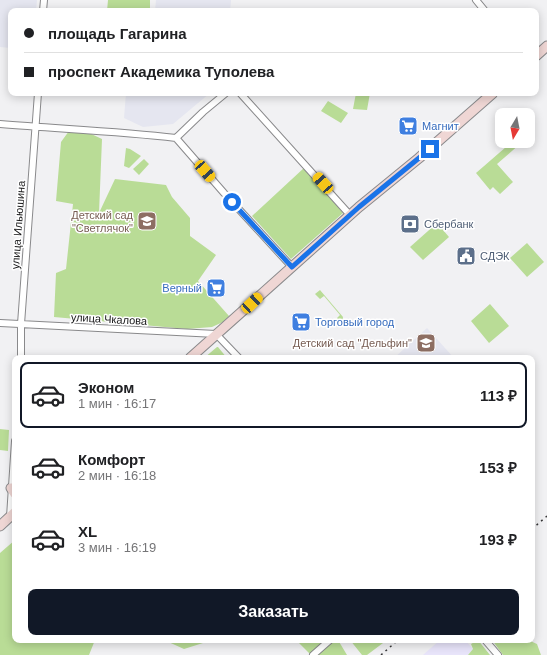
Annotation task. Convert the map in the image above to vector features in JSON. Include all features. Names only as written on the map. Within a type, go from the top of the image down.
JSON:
[{"type":"main road","points":[[539,53],[547,46]]},
{"type":"main road","points":[[193,355],[216,334],[232,322],[350,215],[419,158],[490,96]]},
{"type":"main road","points":[[0,526],[12,514]]},
{"type":"street","points":[[476,0],[483,8]]},
{"type":"street","name":"улица Ильюшина","points":[[21,355],[21,324],[38,96]]},
{"type":"street","points":[[176,138],[222,96]]},
{"type":"street","points":[[243,96],[350,215]]},
{"type":"street","points":[[0,124],[35,128],[107,131],[176,138],[292,267]]},
{"type":"street","name":"улица Чкалова","points":[[0,323],[216,334]]},
{"type":"street","points":[[216,334],[236,355]]},
{"type":"street","points":[[313,655],[327,643]]},
{"type":"street","points":[[488,643],[498,655]]},
{"type":"shaded area","points":[[0,0],[37,0],[36,8],[8,8],[8,48],[0,47]]},
{"type":"shaded area","points":[[156,0],[231,0],[230,8],[155,8]]},
{"type":"shaded area","points":[[126,96],[206,96],[173,124],[143,127],[124,118]]},
{"type":"shaded area","name":"Детский сад \"Дельфин\"","points":[[427,328],[451,355],[397,355]]},
{"type":"shaded area","points":[[437,643],[468,643],[473,649],[468,655],[423,655]]},
{"type":"green space","points":[[108,0],[150,0],[150,8],[107,8]]},
{"type":"green space","points":[[355,96],[369,96],[367,110],[353,109]]},
{"type":"green space","points":[[328,101],[348,113],[341,123],[321,111]]},
{"type":"green space","points":[[69,131],[87,132],[102,139],[99,213],[115,179],[166,185],[172,197],[190,218],[190,236],[216,255],[198,281],[229,316],[223,322],[212,327],[187,329],[54,317],[56,273],[66,269],[73,204],[56,201],[61,142]]},
{"type":"green space","points":[[126,148],[141,156],[129,168],[124,166]]},
{"type":"green space","points":[[505,148],[515,148],[497,164],[513,182],[500,194],[493,187],[490,190],[476,173]]},
{"type":"green space","points":[[144,159],[149,164],[139,175],[133,169]]},
{"type":"green space","points":[[305,167],[343,213],[291,259],[252,216]]},
{"type":"green space","points":[[437,223],[449,237],[423,260],[410,247]]},
{"type":"green space","points":[[527,243],[544,262],[527,277],[510,258]]},
{"type":"green space","points":[[320,290],[343,317],[342,323],[337,318],[340,315],[324,296],[320,299],[315,294]]},
{"type":"green space","points":[[490,304],[509,326],[489,343],[471,321]]},
{"type":"green space","points":[[217,347],[225,355],[208,355]]},
{"type":"green space","points":[[0,429],[9,430],[8,451],[0,450]]},
{"type":"green space","points":[[12,543],[12,643],[94,643],[89,655],[0,655],[0,553]]},
{"type":"green space","points":[[171,643],[203,643],[184,649]]},
{"type":"green space","points":[[299,643],[340,643],[347,655],[311,655]]},
{"type":"green space","points":[[352,643],[383,643],[367,655],[362,655]]},
{"type":"green space","points":[[480,643],[490,655],[468,655],[473,649],[471,644]]},
{"type":"green space","points":[[494,643],[535,643],[537,644],[541,655],[503,655]]},
{"type":"railway","points":[[535,526],[547,516]]},
{"type":"railway","points":[[381,655],[395,643]]},
{"type":"place","name":"Магнит","points":[[408,126]]},
{"type":"place","name":"Детский сад \"Светлячок\"","points":[[147,221]]},
{"type":"place","name":"Сбербанк","points":[[410,224]]},
{"type":"place","name":"СДЭК","points":[[466,256]]},
{"type":"place","name":"Верный","points":[[216,288]]},
{"type":"place","name":"Торговый город","points":[[301,322]]},
{"type":"place","name":"Детский сад \"Дельфин\"","points":[[426,343]]},
{"type":"route","points":[[232,202],[292,267],[359,207],[430,149]]}]
